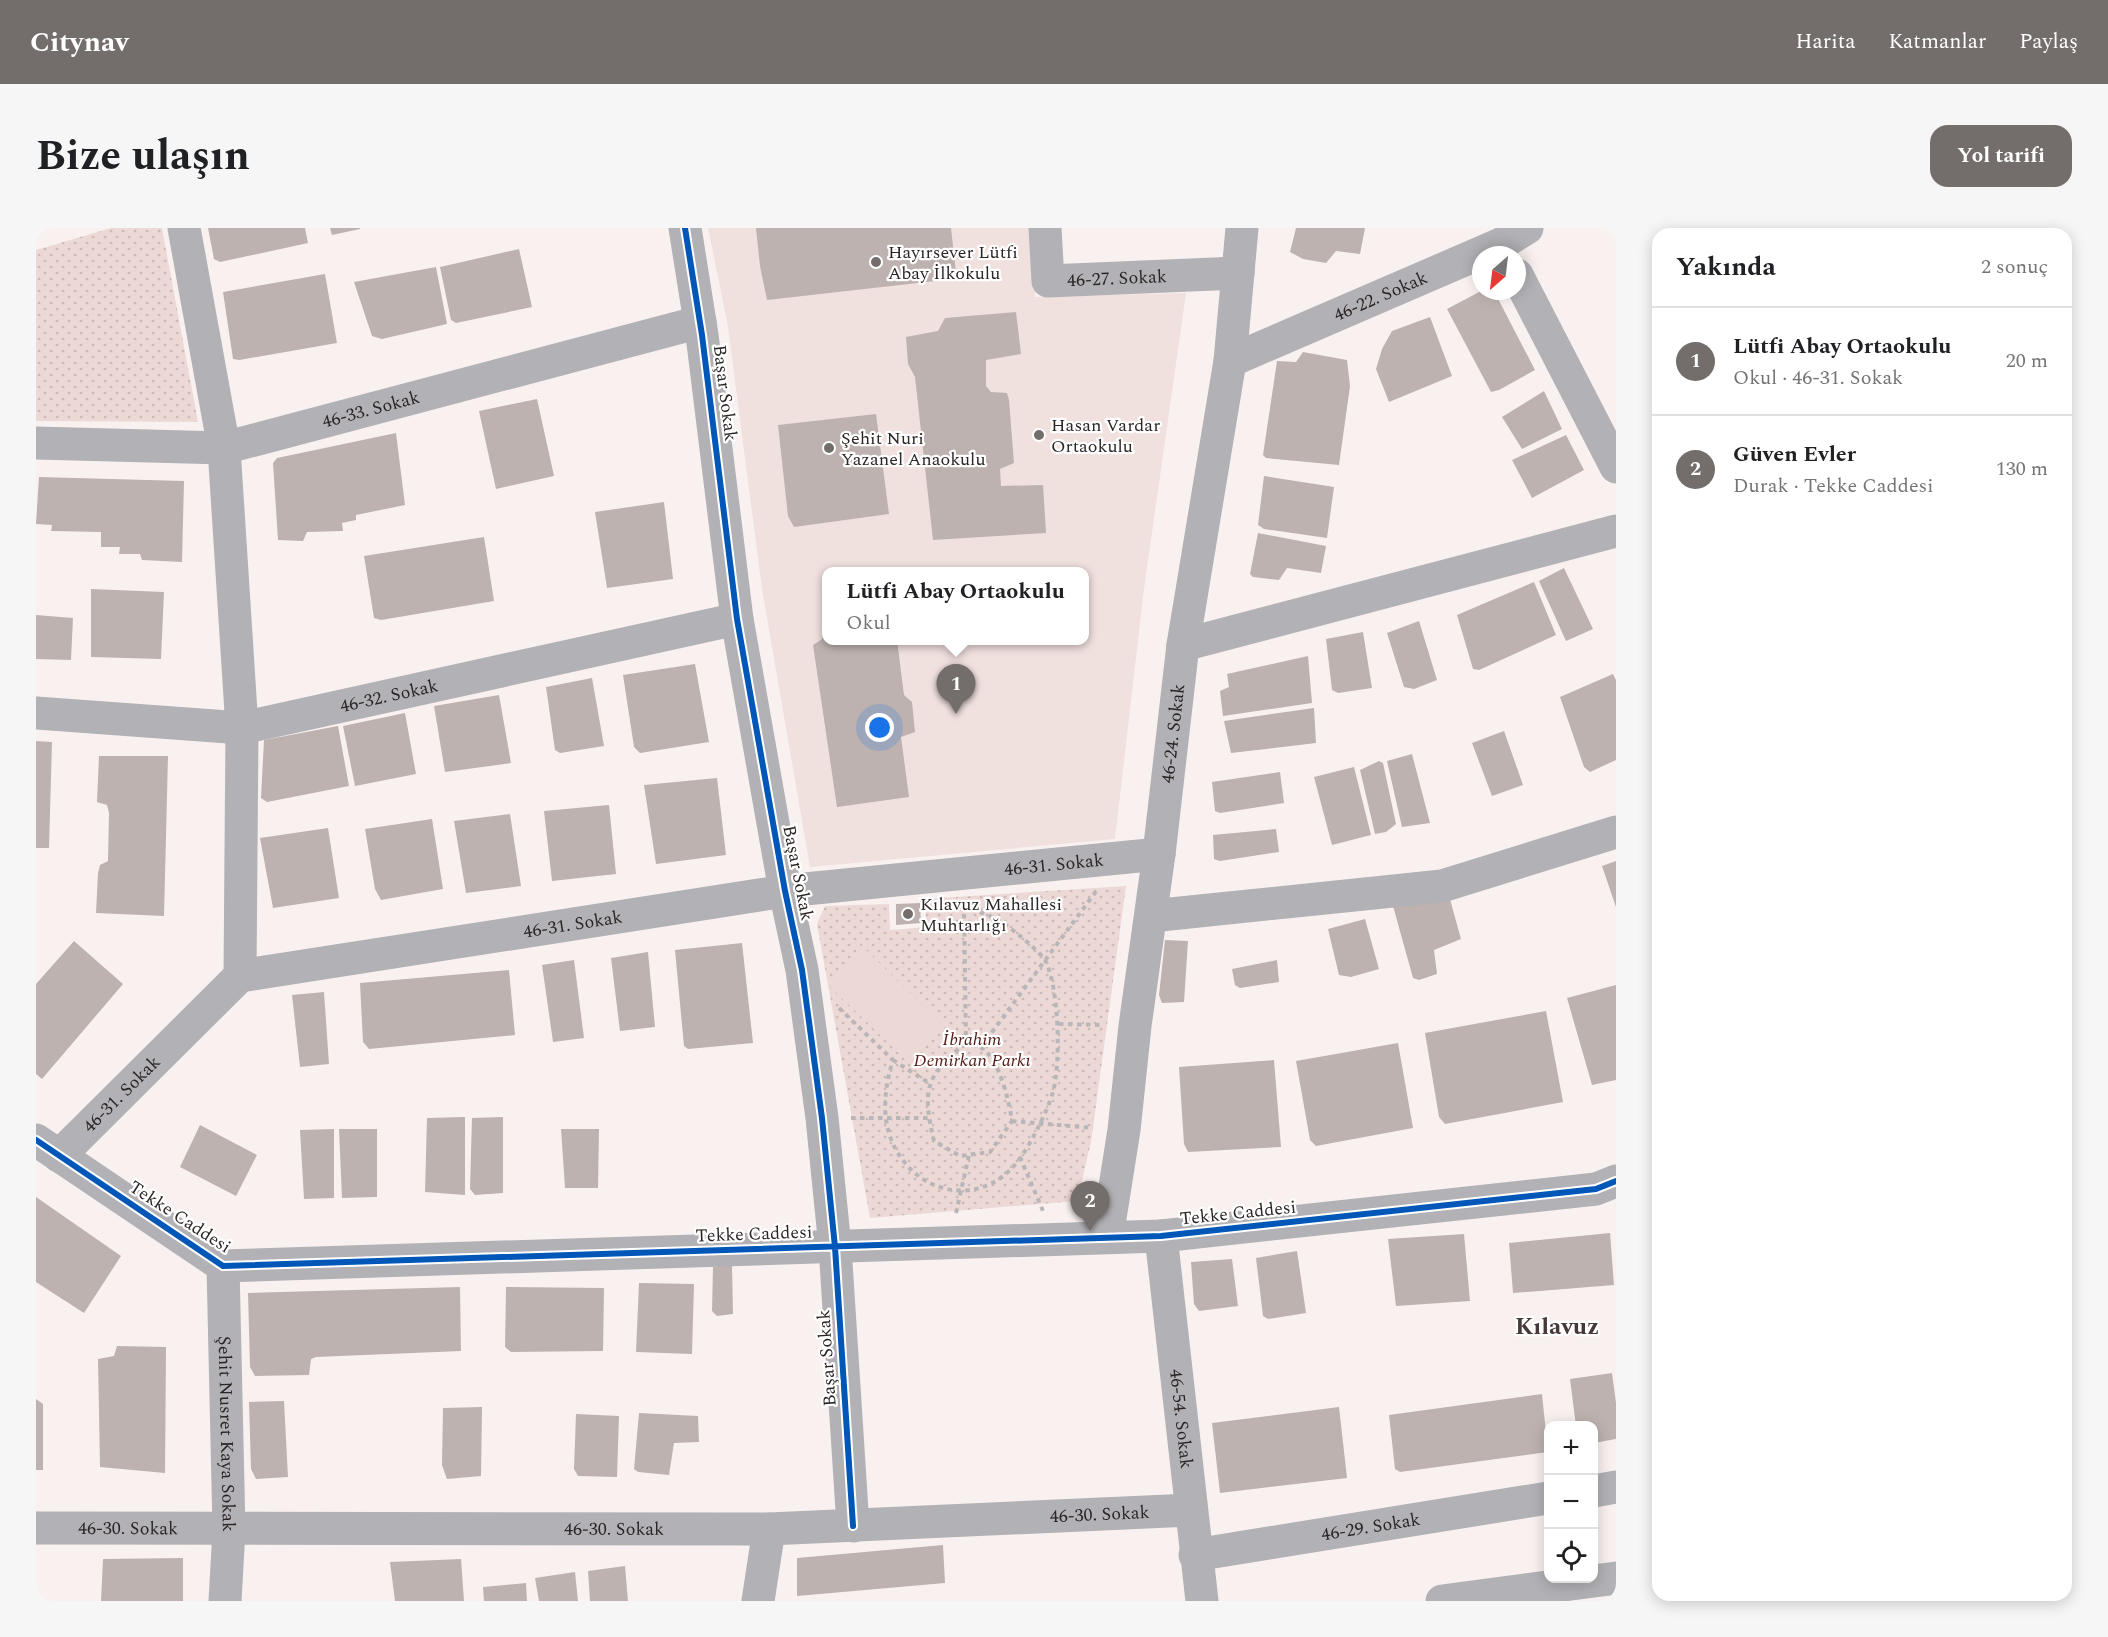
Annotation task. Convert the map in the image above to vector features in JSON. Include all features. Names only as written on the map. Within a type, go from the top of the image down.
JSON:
[{"type":"street","points":[[184,228],[224,448],[242,728],[240,976]]},
{"type":"street","name":"Başar Sokak","points":[[685,228],[700,322],[737,619],[785,891],[802,970],[822,1118],[835,1247],[854,1526]]},
{"type":"street","name":"46-27. Sokak","points":[[1045,228],[1048,281],[1238,273]]},
{"type":"street","name":"46-24. Sokak","points":[[1107,1237],[1124,1130],[1135,1026],[1159,854],[1184,645],[1230,361],[1242,228]]},
{"type":"street","name":"46-22. Sokak","points":[[1230,361],[1512,242]]},
{"type":"street","points":[[1526,291],[1616,466]]},
{"type":"street","name":"46-33. Sokak","points":[[36,443],[224,448],[700,322]]},
{"type":"street","points":[[1184,645],[1616,531]]},
{"type":"street","name":"46-32. Sokak","points":[[36,713],[242,728],[737,619]]},
{"type":"street","points":[[1151,916],[1442,886],[1616,832]]},
{"type":"street","name":"46-31. Sokak","points":[[48,1148],[240,976],[785,891],[1122,855],[1159,854]]},
{"type":"street","name":"Tekke Caddesi","points":[[48,1148],[223,1266],[949,1245],[1161,1236],[1596,1189],[1616,1181]]},
{"type":"street","name":"46-54. Sokak","points":[[1161,1236],[1195,1555],[1202,1601]]},
{"type":"street","name":"Şehit Nusret Kaya Sokak","points":[[223,1266],[229,1530],[225,1601]]},
{"type":"street","points":[[1598,1490],[1616,1487]]},
{"type":"street","name":"46-29. Sokak","points":[[1195,1555],[1544,1499]]},
{"type":"street","name":"46-30. Sokak","points":[[36,1528],[769,1529],[1191,1510]]},
{"type":"street","points":[[758,1601],[769,1529]]},
{"type":"street","points":[[1442,1601],[1616,1578]]},
{"type":"path","points":[[981,1047],[1122,855]]},
{"type":"path","points":[[964,872],[966,1043]]},
{"type":"path","points":[[893,1060],[885,1086],[889,1134],[898,1155],[916,1177],[937,1188],[961,1191],[976,1190],[1010,1171],[1040,1124],[1053,1091],[1059,1024],[1046,960],[999,920],[964,907]]},
{"type":"path","points":[[802,970],[893,1060],[929,1083]]},
{"type":"path","points":[[1059,1024],[1135,1026]]},
{"type":"path","points":[[966,1043],[981,1047],[993,1063],[1008,1094],[1012,1121],[990,1152],[960,1156],[934,1141],[929,1118],[929,1083],[943,1061],[966,1043]]},
{"type":"path","points":[[822,1118],[929,1118]]},
{"type":"path","points":[[1012,1121],[1124,1130]]},
{"type":"path","points":[[949,1245],[969,1155]]},
{"type":"path","points":[[1019,1157],[1056,1239]]},
{"type":"shaded area","points":[[708,228],[1038,228],[1035,297],[1186,293],[1144,589],[1115,839],[810,867],[762,589],[728,327]]},
{"type":"green space","points":[[111,228],[162,228],[198,422],[36,421],[36,250]]},
{"type":"green space","name":"İbrahim Demirkan Parkı","points":[[1126,886],[1091,1142],[1077,1201],[870,1218],[817,924],[825,906],[889,904],[890,930],[927,927],[924,899]]},
{"type":"green space","points":[[861,945],[943,1025],[907,1061],[829,986]]},
{"type":"building","points":[[208,228],[305,228],[308,243],[220,262],[214,259]]},
{"type":"building","points":[[330,228],[360,228],[360,229],[332,235]]},
{"type":"building","points":[[756,228],[951,228],[956,273],[953,279],[767,300]]},
{"type":"building","points":[[1296,228],[1365,228],[1360,254],[1336,251],[1326,263],[1303,259],[1290,252]]},
{"type":"building","points":[[519,249],[532,307],[456,323],[451,320],[440,267]]},
{"type":"building","points":[[436,267],[447,324],[382,339],[372,336],[354,282]]},
{"type":"building","points":[[325,274],[337,343],[239,360],[233,359],[223,292]]},
{"type":"building","points":[[1472,296],[1472,300],[1499,300],[1535,370],[1491,392],[1447,309]]},
{"type":"building","points":[[1016,312],[1021,354],[986,360],[986,386],[991,392],[1007,393],[1009,400],[1014,463],[1000,469],[1001,486],[1043,485],[1046,533],[933,540],[915,377],[908,364],[906,337],[938,331],[945,318]]},
{"type":"building","points":[[1430,317],[1452,376],[1389,402],[1376,369],[1382,349],[1392,331]]},
{"type":"building","points":[[1303,352],[1347,360],[1350,386],[1339,465],[1266,458],[1263,455],[1277,361],[1296,362]]},
{"type":"building","points":[[1544,391],[1562,429],[1522,449],[1502,417]]},
{"type":"building","points":[[537,399],[554,476],[496,489],[479,411]]},
{"type":"building","points":[[876,414],[889,514],[794,527],[788,516],[778,425]]},
{"type":"building","points":[[396,433],[405,505],[356,515],[356,520],[342,523],[343,531],[307,532],[303,541],[278,540],[273,463],[277,458]]},
{"type":"building","points":[[1566,435],[1584,470],[1532,498],[1512,460]]},
{"type":"building","points":[[1264,476],[1334,487],[1327,538],[1264,529],[1258,525]]},
{"type":"building","points":[[39,477],[184,481],[182,562],[142,560],[140,554],[119,554],[120,547],[101,547],[101,532],[51,531],[52,525],[36,524]]},
{"type":"building","points":[[664,502],[673,579],[607,588],[595,512]]},
{"type":"building","points":[[1258,533],[1326,546],[1321,573],[1287,568],[1279,580],[1253,577],[1250,574]]},
{"type":"building","points":[[484,537],[494,601],[381,620],[374,618],[364,556]]},
{"type":"building","points":[[1564,568],[1593,629],[1566,641],[1539,581]]},
{"type":"building","points":[[1534,582],[1556,635],[1479,670],[1473,669],[1457,615]]},
{"type":"building","points":[[91,589],[164,592],[161,659],[91,657]]},
{"type":"building","points":[[36,615],[73,618],[71,660],[36,659]]},
{"type":"building","points":[[1419,621],[1437,680],[1414,689],[1404,687],[1387,633]]},
{"type":"building","points":[[1363,632],[1372,688],[1338,693],[1332,690],[1326,639]]},
{"type":"building","points":[[822,639],[822,645],[898,645],[904,695],[912,702],[915,732],[901,737],[909,797],[837,807],[813,645]]},
{"type":"building","points":[[1308,656],[1312,703],[1223,716],[1220,691],[1229,687],[1227,674]]},
{"type":"building","points":[[695,664],[709,742],[640,753],[634,747],[623,675]]},
{"type":"building","points":[[1613,674],[1616,680],[1616,760],[1590,772],[1584,767],[1560,697]]},
{"type":"building","points":[[592,678],[604,746],[560,753],[555,750],[546,687]]},
{"type":"building","points":[[499,695],[511,763],[445,772],[434,706]]},
{"type":"building","points":[[1314,708],[1316,743],[1231,753],[1224,721]]},
{"type":"building","points":[[405,713],[416,774],[355,786],[343,726]]},
{"type":"building","points":[[338,726],[349,786],[267,802],[261,798],[264,740]]},
{"type":"building","points":[[1504,731],[1523,785],[1492,796],[1472,743]]},
{"type":"building","points":[[36,741],[52,742],[49,848],[36,848]]},
{"type":"building","points":[[1412,754],[1430,823],[1402,827],[1387,761]]},
{"type":"building","points":[[99,756],[168,756],[164,916],[96,913],[98,873],[100,865],[108,861],[109,813],[107,805],[97,802]]},
{"type":"building","points":[[1379,761],[1383,763],[1396,824],[1386,832],[1375,834],[1360,770]]},
{"type":"building","points":[[1354,767],[1371,835],[1332,845],[1314,777]]},
{"type":"building","points":[[1280,772],[1284,803],[1220,813],[1215,811],[1212,782]]},
{"type":"building","points":[[717,778],[726,855],[656,864],[644,785]]},
{"type":"building","points":[[609,805],[616,874],[552,881],[544,811]]},
{"type":"building","points":[[510,814],[521,886],[466,893],[454,821]]},
{"type":"building","points":[[432,819],[443,889],[381,900],[375,889],[365,829]]},
{"type":"building","points":[[328,828],[339,898],[273,908],[260,838]]},
{"type":"building","points":[[1276,829],[1279,852],[1220,861],[1214,859],[1213,835]]},
{"type":"building","points":[[1616,861],[1616,907],[1602,866]]},
{"type":"building","points":[[1448,892],[1461,939],[1434,950],[1437,974],[1419,980],[1413,978],[1393,906]]},
{"type":"building","name":"Kılavuz Mahallesi Muhtarlığı","points":[[920,903],[921,923],[896,925],[896,904]]},
{"type":"building","points":[[1365,919],[1379,969],[1351,977],[1339,975],[1328,929]]},
{"type":"building","points":[[1165,940],[1188,941],[1184,1002],[1162,1003],[1159,995]]},
{"type":"building","points":[[74,941],[123,984],[42,1079],[36,1074],[36,984]]},
{"type":"building","points":[[742,943],[753,1043],[688,1049],[684,1046],[675,950]]},
{"type":"building","points":[[648,952],[655,1027],[620,1031],[611,958]]},
{"type":"building","points":[[574,960],[584,1038],[553,1042],[542,965]]},
{"type":"building","points":[[1277,960],[1279,982],[1240,988],[1235,985],[1232,969]]},
{"type":"building","points":[[509,970],[515,1035],[369,1049],[363,1042],[360,983]]},
{"type":"building","points":[[1616,985],[1616,1080],[1592,1085],[1567,998]]},
{"type":"building","points":[[324,992],[329,1064],[300,1067],[292,995]]},
{"type":"building","points":[[1546,1011],[1563,1102],[1445,1124],[1439,1117],[1425,1033]]},
{"type":"building","points":[[1398,1043],[1413,1128],[1316,1146],[1310,1140],[1296,1061]]},
{"type":"building","points":[[1274,1060],[1281,1147],[1188,1152],[1184,1144],[1179,1067]]},
{"type":"building","points":[[465,1117],[465,1195],[425,1192],[427,1118]]},
{"type":"building","points":[[503,1117],[503,1193],[475,1195],[470,1189],[472,1118]]},
{"type":"building","points":[[200,1125],[257,1155],[236,1196],[180,1167]]},
{"type":"building","points":[[334,1129],[334,1198],[304,1199],[300,1130]]},
{"type":"building","points":[[339,1129],[377,1129],[377,1197],[342,1198]]},
{"type":"building","points":[[561,1129],[599,1129],[598,1188],[565,1188]]},
{"type":"building","points":[[36,1197],[121,1256],[84,1313],[36,1282]]},
{"type":"building","points":[[1610,1233],[1614,1285],[1513,1293],[1509,1243]]},
{"type":"building","points":[[1464,1234],[1470,1301],[1396,1306],[1388,1239]]},
{"type":"building","points":[[1297,1251],[1306,1313],[1268,1319],[1263,1316],[1256,1258]]},
{"type":"building","points":[[1232,1259],[1238,1306],[1199,1311],[1194,1304],[1191,1262]]},
{"type":"building","points":[[732,1264],[733,1314],[717,1316],[712,1311],[713,1267]]},
{"type":"building","points":[[639,1283],[694,1284],[692,1354],[636,1352]]},
{"type":"building","points":[[460,1287],[461,1351],[316,1357],[311,1359],[309,1375],[255,1376],[250,1367],[248,1293]]},
{"type":"building","points":[[506,1287],[604,1288],[603,1351],[511,1352],[505,1347]]},
{"type":"building","points":[[117,1346],[166,1347],[165,1473],[100,1467],[98,1359],[114,1356]]},
{"type":"building","points":[[1612,1373],[1616,1403],[1616,1439],[1598,1442],[1598,1421],[1575,1421],[1570,1379]]},
{"type":"building","points":[[1542,1394],[1545,1421],[1544,1453],[1400,1472],[1395,1469],[1389,1415]]},
{"type":"building","points":[[36,1399],[43,1404],[43,1470],[36,1470]]},
{"type":"building","points":[[284,1401],[288,1477],[256,1479],[251,1469],[249,1402]]},
{"type":"building","points":[[482,1407],[481,1476],[447,1479],[442,1465],[443,1408]]},
{"type":"building","points":[[1339,1407],[1347,1478],[1220,1493],[1212,1423]]},
{"type":"building","points":[[639,1413],[698,1416],[699,1442],[674,1443],[669,1475],[638,1472],[634,1469]]},
{"type":"building","points":[[576,1414],[619,1416],[617,1477],[578,1476],[574,1469]]},
{"type":"building","points":[[943,1545],[945,1583],[797,1596],[797,1558]]},
{"type":"building","points":[[183,1558],[183,1601],[101,1601],[103,1559]]},
{"type":"building","points":[[461,1559],[464,1601],[395,1601],[390,1562]]},
{"type":"building","points":[[625,1566],[628,1601],[590,1601],[588,1571]]},
{"type":"building","points":[[575,1572],[578,1601],[539,1601],[535,1578]]},
{"type":"building","points":[[526,1583],[527,1601],[484,1601],[483,1587]]},
{"type":"cycle path","points":[[685,228],[702,335],[737,619],[785,891],[802,970],[822,1118],[835,1247],[853,1526]]},
{"type":"cycle path","points":[[36,1140],[223,1266],[1161,1236],[1596,1189],[1616,1181]]},
{"type":"place","name":"Hayırsever Lütfi Abay İlkokulu","points":[[876,262]]},
{"type":"place","name":"Hasan Vardar Ortaokulu","points":[[1039,435]]},
{"type":"place","name":"Şehit Nuri Yazanel Anaokulu","points":[[829,448]]},
{"type":"place","name":"Lütfi Abay Ortaokulu","points":[[956,714]]},
{"type":"place","name":"Kılavuz Mahallesi Muhtarlığı","points":[[908,914]]},
{"type":"place","name":"Güven Evler","points":[[1090,1231]]},
{"type":"district","name":"Kılavuz","points":[[1557,1327]]}]
